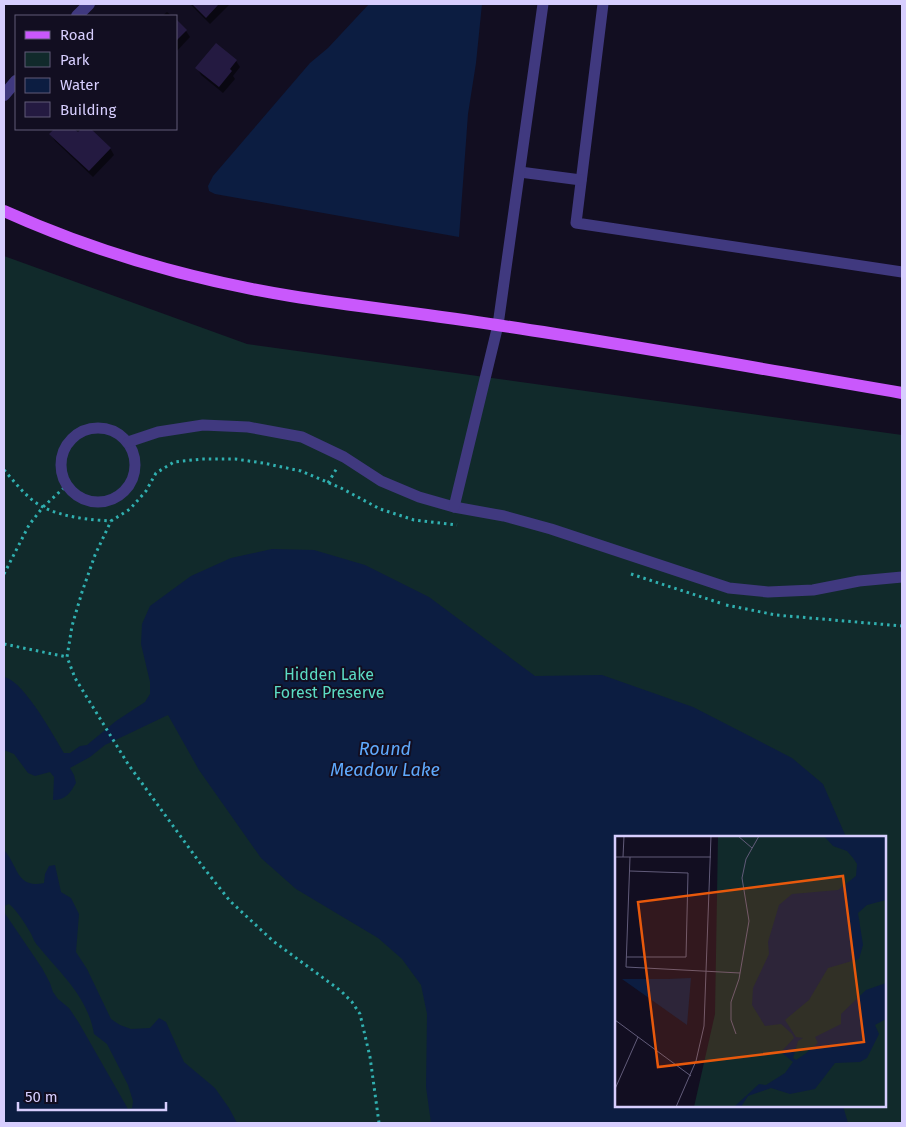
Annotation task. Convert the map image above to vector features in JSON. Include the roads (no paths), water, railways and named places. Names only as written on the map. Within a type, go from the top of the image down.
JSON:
[{"type":"main road","points":[[4,211],[127,257],[198,276],[291,296],[498,325],[902,392]]},
{"type":"street","points":[[78,15],[89,4]]},
{"type":"street","points":[[4,95],[15,82]]},
{"type":"lane","points":[[454,507],[498,325],[543,4]]},
{"type":"lane","points":[[603,4],[576,223],[902,272]]},
{"type":"lane","points":[[520,172],[581,180]]},
{"type":"lane","points":[[128,442],[158,432],[203,426],[248,427],[302,437],[344,457],[381,481],[419,497],[454,507],[504,516],[551,528],[729,588],[768,592],[804,590],[859,581],[902,577]]},
{"type":"lane","points":[[99,427],[112,430],[128,442],[134,455],[136,469],[132,482],[124,492],[113,499],[100,502],[88,500],[77,495],[67,485],[62,474],[61,462],[68,443],[77,434],[86,429],[99,427]]},
{"type":"water","points":[[369,4],[482,4],[468,114],[459,237],[215,194],[209,191],[208,186],[213,176],[310,63],[328,48]]},
{"type":"water","name":"Round Meadow Lake","points":[[272,549],[314,550],[365,565],[429,597],[535,676],[602,675],[693,707],[792,758],[823,784],[846,836],[615,836],[615,1107],[843,1107],[848,1123],[431,1123],[426,1087],[427,1014],[421,985],[402,959],[378,938],[296,889],[261,858],[199,770],[168,715],[105,745],[90,757],[70,768],[76,783],[67,795],[61,799],[53,800],[54,777],[50,772],[35,776],[28,773],[14,754],[4,750],[4,677],[12,680],[29,698],[64,753],[70,753],[80,746],[87,745],[116,721],[145,702],[150,694],[150,682],[141,644],[142,624],[150,606],[191,576],[231,558]]},
{"type":"water","points":[[4,850],[19,874],[28,882],[35,884],[44,883],[45,874],[49,866],[55,865],[61,892],[71,898],[79,914],[76,952],[87,969],[111,1019],[131,1029],[150,1028],[159,1018],[166,1022],[184,1062],[215,1088],[237,1123],[4,1123],[4,912],[42,968],[53,992],[69,1008],[79,1023],[128,1109],[132,1108],[133,1101],[128,1085],[107,1044],[94,1034],[86,1008],[72,986],[37,944],[15,910],[9,904],[4,906]]},
{"type":"park label","name":"Hidden Lake Forest Preserve","points":[[329,683]]}]
